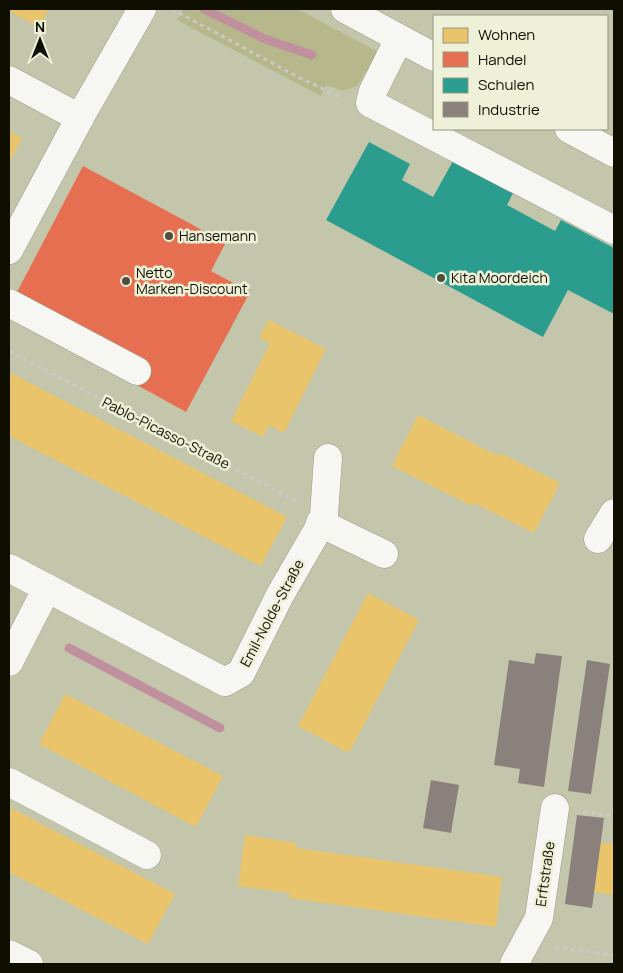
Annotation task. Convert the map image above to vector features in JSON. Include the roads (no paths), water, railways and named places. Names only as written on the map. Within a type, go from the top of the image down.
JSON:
[{"type":"street","points":[[9,250],[80,118],[142,9]]},
{"type":"street","points":[[345,9],[433,56]]},
{"type":"street","points":[[399,39],[373,91],[370,103],[614,230]]},
{"type":"street","points":[[9,80],[80,118]]},
{"type":"street","points":[[571,130],[614,153]]},
{"type":"street","points":[[9,303],[137,371]]},
{"type":"street","name":"Emil-Nolde-Straße","points":[[47,588],[225,682],[241,673],[280,595],[322,519],[328,458]]},
{"type":"street","points":[[598,539],[614,513]]},
{"type":"street","points":[[322,519],[384,554]]},
{"type":"street","points":[[9,568],[47,588],[9,662]]},
{"type":"street","points":[[9,782],[147,855]]},
{"type":"street","name":"Erftstraße","points":[[519,954],[539,918],[555,808]]},
{"type":"street","points":[[9,954],[29,964]]},
{"type":"waterway","points":[[204,9],[265,39],[312,55]]},
{"type":"waterway","points":[[69,648],[220,728]]},
{"type":"place","name":"Hansemann","points":[[169,236]]},
{"type":"place","name":"Kita Moordeich","points":[[441,278]]},
{"type":"place","name":"Netto Marken-Discount","points":[[126,281]]}]
